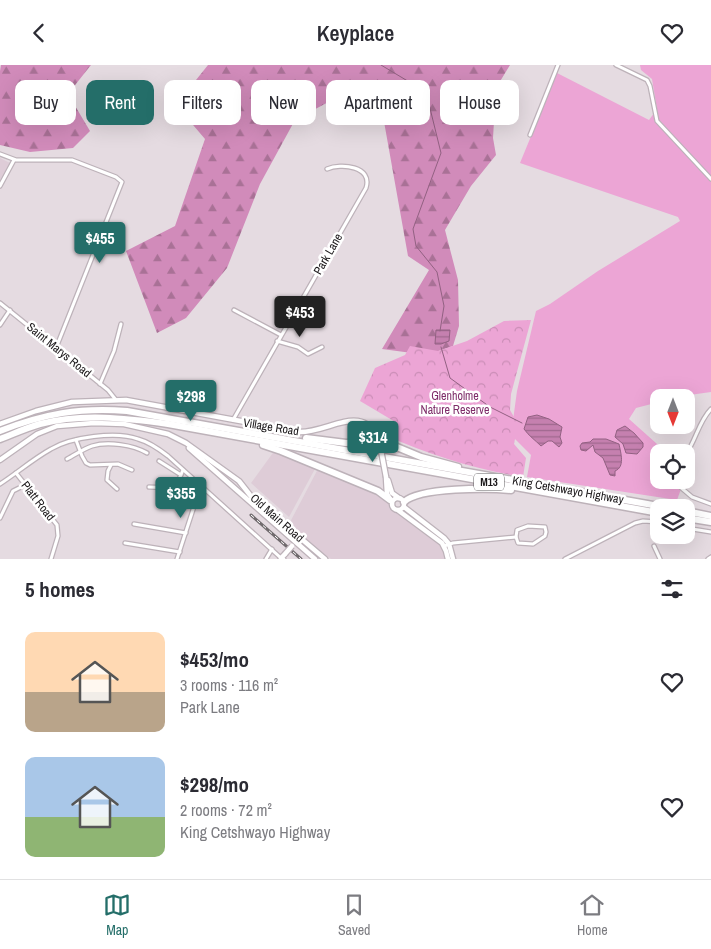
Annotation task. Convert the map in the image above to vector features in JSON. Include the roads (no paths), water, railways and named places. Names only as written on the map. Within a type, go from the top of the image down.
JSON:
[{"type":"highway","name":"King Cetshwayo Highway","points":[[0,431],[51,414],[75,410],[111,409],[274,436],[650,504]]},
{"type":"highway","name":"King Cetshwayo Highway","points":[[0,439],[40,424],[54,421],[70,418],[109,417],[168,424],[650,511]]},
{"type":"highway","points":[[274,436],[346,443],[379,440],[421,457],[491,476]]},
{"type":"highway","points":[[247,439],[378,491],[391,501]]},
{"type":"highway","points":[[401,504],[413,496],[468,488],[555,494]]},
{"type":"highway","points":[[695,513],[711,516]]},
{"type":"highway","points":[[695,520],[711,523]]},
{"type":"main road","name":"Village Road","points":[[0,424],[67,403],[116,400],[133,401],[307,432],[356,420],[370,425],[379,440]]},
{"type":"main road","name":"Old Main Road","points":[[0,460],[42,431],[67,425],[94,423],[124,424],[162,432],[183,442],[227,471],[250,495],[325,559]]},
{"type":"main road","points":[[379,440],[386,477],[387,494],[393,507],[401,504]]},
{"type":"main road","name":"Old Main Road","points":[[183,442],[224,481],[315,559]]},
{"type":"main road","points":[[224,481],[227,471]]},
{"type":"main road","points":[[386,477],[392,493],[401,504]]},
{"type":"main road","points":[[232,487],[232,481],[237,480]]},
{"type":"main road","points":[[391,501],[394,499],[436,531],[453,559]]},
{"type":"main road","points":[[284,557],[292,546],[291,538]]},
{"type":"main road","points":[[446,545],[448,559]]},
{"type":"main road","points":[[292,546],[300,546]]},
{"type":"street","points":[[530,135],[558,65]]},
{"type":"street","points":[[616,65],[647,80],[650,85],[658,121],[711,179]]},
{"type":"street","points":[[0,154],[14,160],[72,160],[121,180],[122,183],[56,347]]},
{"type":"street","points":[[0,186],[14,160]]},
{"type":"street","name":"Park Lane","points":[[232,420],[367,185],[365,177],[355,168],[339,165],[327,169]]},
{"type":"street","name":"Saint Marys Road","points":[[0,303],[100,383],[116,400]]},
{"type":"street","points":[[0,325],[10,310]]},
{"type":"street","points":[[234,310],[280,335]]},
{"type":"street","points":[[100,383],[114,351],[121,324]]},
{"type":"street","points":[[277,341],[298,347],[308,354],[322,347]]},
{"type":"street","points":[[692,444],[704,417],[711,409]]},
{"type":"street","points":[[0,483],[52,448],[76,440],[113,436],[132,437],[155,447],[184,469],[272,549],[284,557]]},
{"type":"street","points":[[76,440],[86,463],[90,465],[118,464],[132,470]]},
{"type":"street","points":[[67,459],[95,445],[140,449],[147,453]]},
{"type":"street","points":[[158,461],[181,475]]},
{"type":"street","points":[[111,465],[107,480],[117,489]]},
{"type":"street","points":[[149,487],[175,489],[184,469]]},
{"type":"street","name":"Platt Road","points":[[16,473],[57,525],[58,536],[51,559]]},
{"type":"street","points":[[0,518],[13,491],[25,485]]},
{"type":"street","points":[[177,559],[201,485]]},
{"type":"street","points":[[683,489],[702,501],[711,504]]},
{"type":"street","points":[[565,559],[635,523],[650,521]]},
{"type":"street","points":[[134,524],[186,533]]},
{"type":"street","points":[[541,526],[546,529],[545,536],[533,543],[518,543],[516,537],[516,530],[522,527],[541,526]]},
{"type":"street","points":[[695,529],[711,532]]},
{"type":"street","points":[[446,545],[516,537]]},
{"type":"street","points":[[125,543],[180,552]]},
{"type":"street","points":[[654,546],[660,559]]},
{"type":"street","points":[[266,559],[272,549]]},
{"type":"waterway","points":[[381,65],[426,92],[441,153],[413,229],[416,246],[437,272],[444,306],[440,331]]},
{"type":"waterway","points":[[441,347],[450,378],[490,407],[522,423]]},
{"type":"railway","points":[[251,515],[301,559]]},
{"type":"park label","name":"Glenholme Nature Reserve","points":[[455,403]]}]
